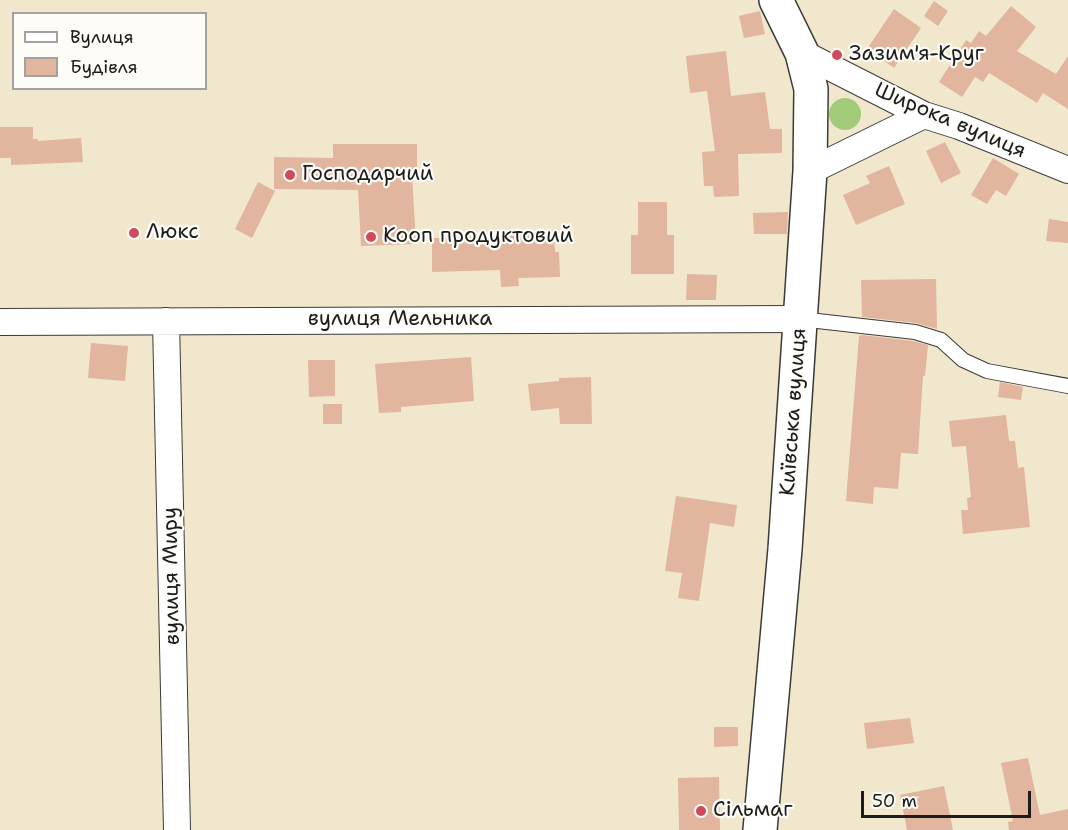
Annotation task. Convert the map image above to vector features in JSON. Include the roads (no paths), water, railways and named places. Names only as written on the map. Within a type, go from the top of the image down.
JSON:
[{"type":"street","name":"Київська вулиця","points":[[760,830],[785,549],[810,171],[811,89],[802,53],[776,0]]},
{"type":"street","name":"Широка вулиця","points":[[802,53],[924,114],[1068,170]]},
{"type":"street","points":[[810,171],[924,114]]},
{"type":"street","name":"вулиця Мельника","points":[[0,322],[800,319]]},
{"type":"street","name":"вулиця Миру","points":[[166,321],[177,830]]},
{"type":"lane","points":[[800,319],[915,332],[941,340],[963,360],[987,371],[1068,386]]},
{"type":"place","name":"Зазим'я-Круг","points":[[837,55]]},
{"type":"place","name":"Господарчий","points":[[290,175]]},
{"type":"place","name":"Люкс","points":[[134,233]]},
{"type":"place","name":"Кооп продуктовий","points":[[371,237]]},
{"type":"place","name":"Сільмаг","points":[[701,811]]}]
